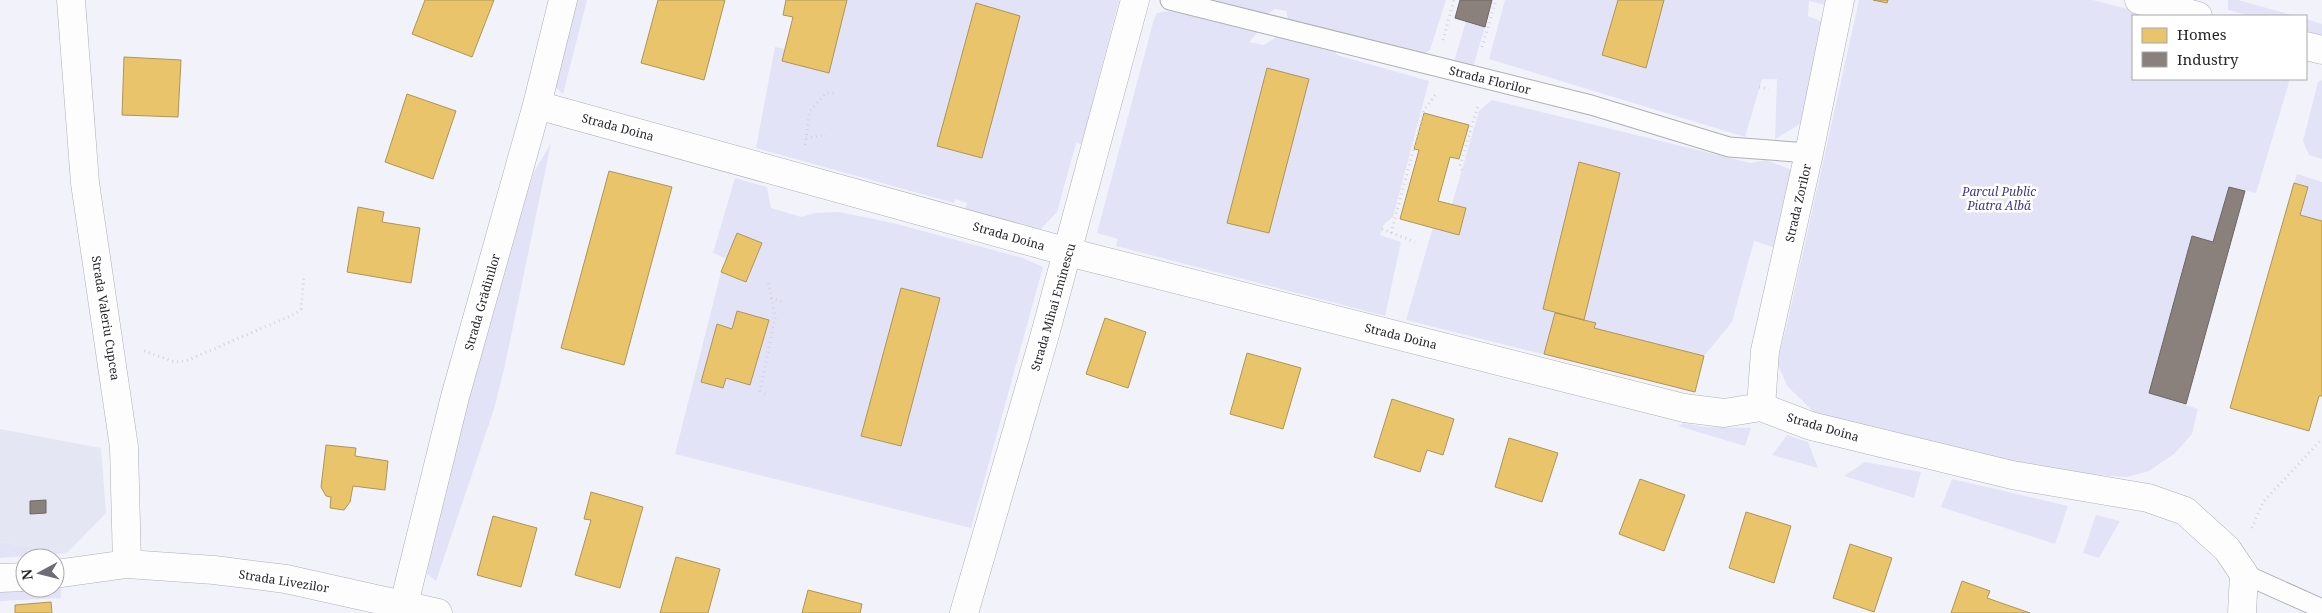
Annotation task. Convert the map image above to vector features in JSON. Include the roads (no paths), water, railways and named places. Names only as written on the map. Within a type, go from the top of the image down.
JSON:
[{"type":"street","name":"Strada Valeriu Cupcea","points":[[71,0],[85,183],[124,448],[127,564]]},
{"type":"street","name":"Strada Grădinilor","points":[[404,604],[455,397],[537,105],[563,0]]},
{"type":"street","name":"Strada Mihai Eminescu","points":[[964,613],[1068,252],[1135,0]]},
{"type":"street","name":"Strada Zorilor","points":[[1761,407],[1765,351],[1809,153],[1840,0]]},
{"type":"street","points":[[2139,0],[2194,15]]},
{"type":"street","points":[[2307,46],[2322,50]]},
{"type":"street","name":"Strada Doina","points":[[537,105],[1068,252],[1684,408],[1724,413],[1761,407],[1811,426],[2012,475],[2148,498],[2185,511],[2227,549],[2240,569]]},
{"type":"street","points":[[65,573],[127,564]]},
{"type":"street","name":"Strada Livezilor","points":[[127,564],[214,570],[286,579],[438,613]]},
{"type":"street","points":[[2240,569],[2242,613]]},
{"type":"street","points":[[0,578],[15,577]]},
{"type":"lane","name":"Strada Florilor","points":[[1170,0],[1591,105],[1729,147],[1809,153]]},
{"type":"lane","name":"Strada Doina","points":[[2240,569],[2322,609]]},
{"type":"park label","name":"Parcul Public Piatra Albă","points":[[1999,198]]}]
